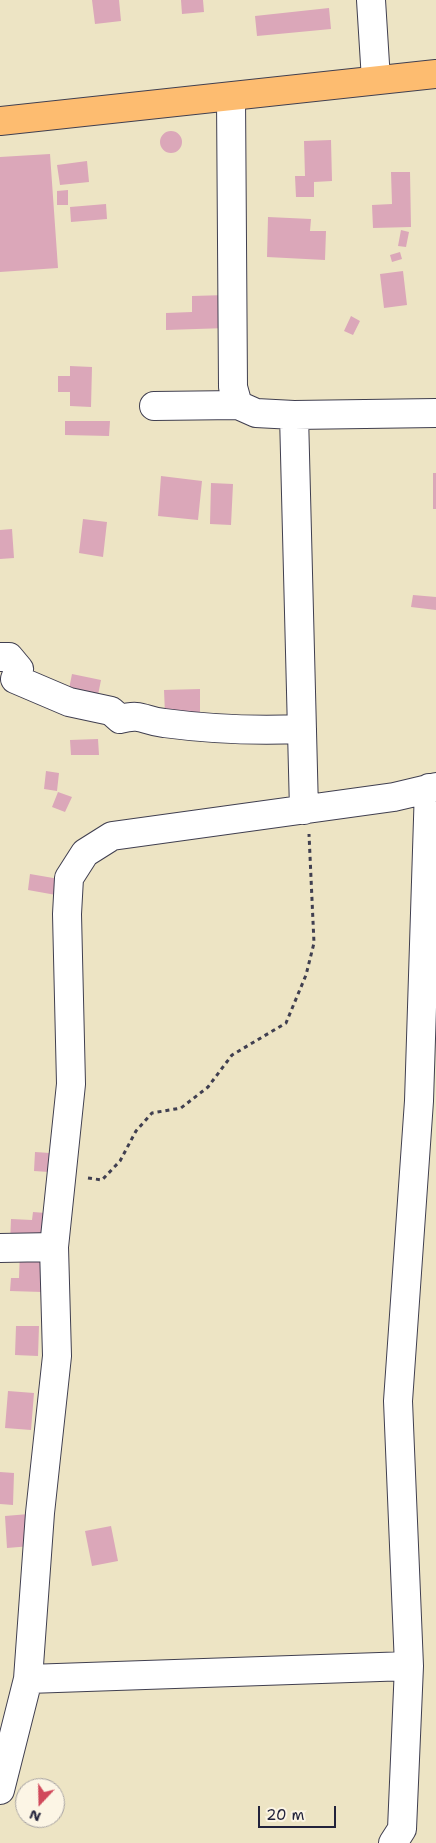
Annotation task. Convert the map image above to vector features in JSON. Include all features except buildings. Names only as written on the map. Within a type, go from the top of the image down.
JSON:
[{"type":"highway","points":[[0,121],[436,74]]},
{"type":"street","points":[[371,0],[376,80]]},
{"type":"street","points":[[230,97],[233,387],[238,405]]},
{"type":"street","points":[[154,406],[238,405],[256,413],[294,415],[436,413]]},
{"type":"street","points":[[294,415],[304,810]]},
{"type":"street","points":[[0,657],[9,657],[19,669],[15,679],[69,702],[111,711],[120,719],[134,715],[162,723],[270,730],[302,729]]},
{"type":"street","points":[[0,1790],[28,1679],[40,1513],[58,1356],[54,1247],[71,1084],[67,914],[69,878],[84,853],[112,836],[394,797],[432,787],[428,1101],[398,1401],[409,1666],[402,1829],[393,1843]]},
{"type":"street","points":[[0,1248],[54,1247]]},
{"type":"street","points":[[28,1679],[409,1666]]},
{"type":"path","points":[[61,1176],[102,1180],[120,1161],[136,1131],[152,1113],[181,1108],[208,1087],[232,1055],[286,1023],[306,975],[314,943],[309,829],[304,810]]}]
